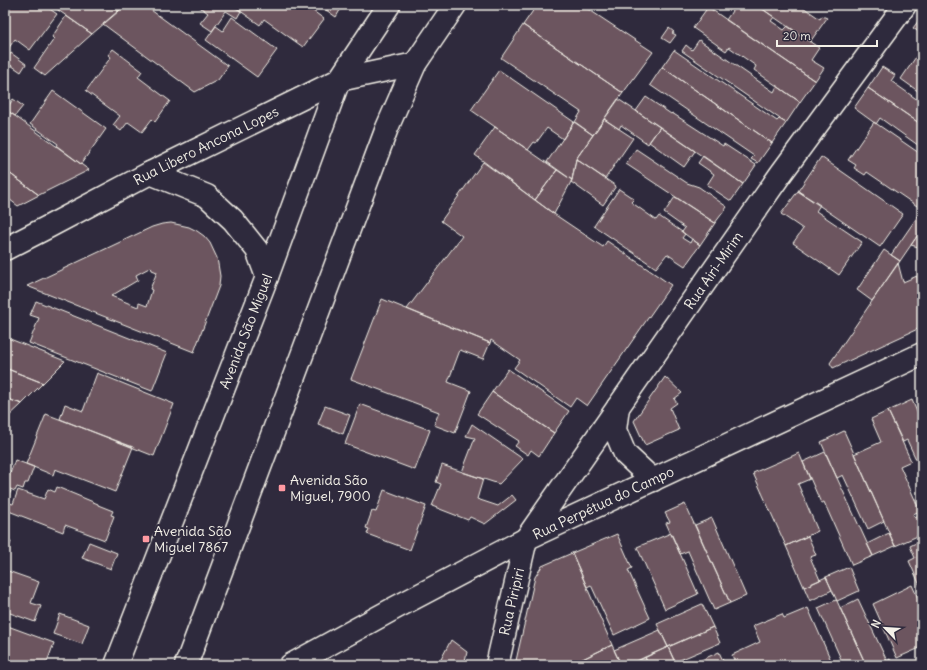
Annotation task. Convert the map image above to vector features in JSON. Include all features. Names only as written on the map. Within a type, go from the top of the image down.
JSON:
[{"type":"street","name":"Avenida São Miguel","points":[[116,665],[267,277],[338,80],[389,5]]},
{"type":"street","points":[[186,665],[387,128],[415,64],[455,5]]},
{"type":"street","name":"Rua Airi-Mirim","points":[[526,539],[780,175],[905,5]]},
{"type":"street","name":"Rua Libero Ancona Lopes","points":[[5,249],[150,173],[338,80],[415,64]]},
{"type":"street","points":[[150,173],[207,196],[233,220],[257,250],[267,277]]},
{"type":"street","name":"Rua Perpétua do Campo","points":[[291,665],[526,539],[922,354]]},
{"type":"street","points":[[618,407],[615,430],[625,454],[653,480]]},
{"type":"street","name":"Rua Piripiri","points":[[498,665],[526,539]]},
{"type":"building","points":[[5,5],[44,5],[57,14],[30,50],[15,39],[8,49],[5,47]]},
{"type":"building","points":[[51,5],[110,5],[119,11],[92,34]]},
{"type":"building","points":[[110,5],[125,5],[119,11]]},
{"type":"building","points":[[125,5],[144,5],[228,66],[218,80],[195,92],[103,24]]},
{"type":"building","points":[[197,5],[232,5],[241,11],[237,18],[226,11],[212,31],[200,23],[208,13]]},
{"type":"building","points":[[232,5],[305,5],[324,19],[303,47],[264,19],[260,25]]},
{"type":"building","points":[[319,5],[343,5],[336,17]]},
{"type":"building","points":[[537,5],[582,5],[653,52],[623,93],[523,25]]},
{"type":"building","points":[[736,5],[757,5],[774,17],[771,21],[784,30],[788,26],[819,48],[811,60],[824,68],[815,81],[726,20]]},
{"type":"building","points":[[758,5],[800,5],[820,19],[822,16],[827,18],[810,42]]},
{"type":"building","points":[[708,7],[815,81],[800,102],[754,70],[756,66],[729,47],[726,51],[693,28]]},
{"type":"building","points":[[66,16],[92,34],[45,76],[34,68],[54,39],[52,37]]},
{"type":"building","points":[[922,16],[922,34],[913,28]]},
{"type":"building","points":[[232,17],[277,50],[257,77],[206,40],[216,26],[223,31]]},
{"type":"building","points":[[523,25],[623,93],[593,135],[575,122],[581,112],[501,58]]},
{"type":"building","points":[[669,28],[674,32],[672,33],[676,35],[670,43],[662,38]]},
{"type":"building","points":[[699,40],[774,92],[777,86],[800,102],[786,123],[682,51],[686,45],[692,50]]},
{"type":"building","points":[[922,48],[922,94],[901,79]]},
{"type":"building","points":[[113,49],[142,71],[138,77],[170,101],[155,122],[152,119],[142,132],[128,122],[121,131],[113,125],[120,116],[86,91],[111,57],[108,55]]},
{"type":"building","points":[[674,50],[777,121],[779,119],[786,123],[772,143],[662,67]]},
{"type":"building","points":[[11,53],[26,64],[21,72],[5,61]]},
{"type":"building","points":[[662,67],[772,143],[758,163],[751,159],[754,156],[650,85]]},
{"type":"building","points":[[882,67],[895,75],[891,81],[922,103],[922,125],[868,88]]},
{"type":"building","points":[[499,70],[574,122],[563,139],[547,128],[536,143],[534,142],[528,150],[471,110]]},
{"type":"building","points":[[868,88],[922,125],[922,148],[880,118],[876,124],[854,108]]},
{"type":"building","points":[[53,91],[106,129],[81,164],[57,146],[58,144],[30,124]]},
{"type":"building","points":[[646,97],[671,114],[672,113],[723,146],[724,144],[756,165],[743,184],[636,111]]},
{"type":"building","points":[[13,99],[23,106],[15,116],[6,110]]},
{"type":"building","points":[[618,99],[660,127],[648,144],[621,125],[619,129],[604,119]]},
{"type":"building","points":[[5,109],[89,170],[39,195],[5,170]]},
{"type":"building","points":[[604,119],[633,138],[605,179],[576,159]]},
{"type":"building","points":[[574,122],[593,135],[576,159],[572,180],[547,162]]},
{"type":"building","points":[[874,122],[922,155],[922,199],[917,206],[867,172],[865,175],[854,168],[856,165],[848,160]]},
{"type":"building","points":[[495,127],[557,170],[535,200],[475,155]]},
{"type":"building","points":[[660,127],[695,151],[684,167],[649,142]]},
{"type":"building","points":[[636,149],[687,183],[699,187],[727,207],[715,223],[626,164]]},
{"type":"building","points":[[703,156],[743,184],[731,201],[707,185],[714,174],[698,163]]},
{"type":"building","points":[[821,157],[903,214],[880,247],[798,191]]},
{"type":"building","points":[[576,159],[616,186],[603,205],[571,182]]},
{"type":"building","points":[[483,162],[554,214],[603,247],[607,241],[671,285],[587,406],[576,398],[570,407],[514,368],[520,360],[491,340],[490,343],[407,309],[462,236],[441,221]]},
{"type":"building","points":[[5,170],[39,195],[18,206],[5,196]]},
{"type":"building","points":[[557,170],[572,180],[554,214],[535,200]]},
{"type":"building","points":[[619,189],[634,199],[631,202],[656,220],[659,216],[685,234],[682,238],[690,243],[692,239],[700,245],[685,266],[667,254],[656,268],[594,226]]},
{"type":"building","points":[[798,191],[820,205],[816,211],[862,242],[839,275],[793,243],[803,229],[781,214]]},
{"type":"building","points":[[675,197],[715,223],[700,245],[682,232],[685,228],[664,213]]},
{"type":"building","points":[[920,213],[922,215],[922,229],[900,261],[891,255]]},
{"type":"building","points":[[171,223],[189,227],[197,231],[210,243],[217,258],[220,276],[219,286],[194,352],[27,286],[152,227]],"holes":[[[151,267],[152,270],[157,272],[150,289],[152,290],[147,306],[139,303],[138,307],[111,296],[138,280],[136,275]]]},
{"type":"building","points":[[922,229],[922,248],[911,245]]},
{"type":"building","points":[[884,250],[900,261],[872,301],[857,290]]},
{"type":"building","points":[[898,263],[903,282],[917,276],[922,307],[922,327],[833,368],[830,363]]},
{"type":"building","points":[[382,299],[490,343],[483,359],[460,350],[448,382],[471,391],[455,433],[434,425],[439,412],[351,379]]},
{"type":"building","points":[[36,301],[167,353],[152,391],[29,343],[39,318],[30,315]]},
{"type":"building","points":[[5,337],[65,361],[43,383],[5,368]]},
{"type":"building","points":[[5,368],[43,383],[22,404],[5,398]]},
{"type":"building","points":[[508,369],[569,411],[554,433],[492,392]]},
{"type":"building","points":[[97,373],[174,404],[154,456],[60,419],[65,404],[83,411]]},
{"type":"building","points":[[665,377],[682,393],[674,399],[677,403],[670,408],[679,430],[645,445],[634,421]]},
{"type":"building","points":[[492,392],[554,433],[539,456],[531,450],[528,455],[515,446],[519,441],[477,414]]},
{"type":"building","points":[[5,398],[22,404],[5,420]]},
{"type":"building","points":[[912,400],[922,424],[922,472],[907,440],[903,442],[888,411]]},
{"type":"building","points":[[360,404],[430,430],[415,470],[345,444]]},
{"type":"building","points":[[325,406],[350,415],[343,434],[318,424]]},
{"type":"building","points":[[888,411],[911,461],[900,466],[920,511],[913,514],[915,518],[922,514],[922,534],[895,546],[854,454],[881,442],[871,419]]},
{"type":"building","points":[[46,414],[133,447],[115,492],[55,469],[53,475],[26,464]]},
{"type":"building","points":[[472,424],[523,459],[499,484],[462,472],[475,438],[466,436]]},
{"type":"building","points":[[844,431],[884,521],[868,529],[843,475],[837,478],[821,442]]},
{"type":"building","points":[[825,452],[873,556],[852,565],[824,502],[821,503],[803,462]]},
{"type":"building","points":[[799,453],[810,479],[798,484],[818,531],[786,546],[753,473]]},
{"type":"building","points":[[15,460],[34,467],[28,483],[25,483],[23,489],[17,487],[15,491],[5,487]]},
{"type":"building","points":[[442,465],[483,479],[477,499],[498,506],[512,495],[516,500],[485,524],[470,517],[468,520],[432,506],[441,484],[436,482]]},
{"type":"building","points":[[57,487],[113,511],[111,515],[114,516],[105,540],[65,525],[63,532],[6,510],[9,503],[13,504],[18,490],[44,499],[48,489],[55,492]]},
{"type":"building","points":[[5,489],[11,491],[5,506]]},
{"type":"building","points":[[384,490],[426,506],[410,550],[367,534],[369,529],[366,528],[372,511],[376,512]]},
{"type":"building","points":[[685,504],[730,603],[714,610],[688,551],[680,554],[666,523],[670,522],[665,513]]},
{"type":"building","points":[[712,518],[746,596],[730,603],[695,525]]},
{"type":"building","points":[[671,533],[698,594],[665,609],[637,547]]},
{"type":"building","points":[[889,533],[895,546],[873,556],[867,544]]},
{"type":"building","points":[[617,534],[632,568],[628,570],[650,618],[614,635],[591,585],[587,587],[572,553]]},
{"type":"building","points":[[808,536],[816,555],[810,557],[820,580],[804,587],[786,546]]},
{"type":"building","points":[[5,539],[11,542],[5,557]]},
{"type":"building","points":[[920,541],[922,544],[922,590],[909,561],[915,558],[910,546]]},
{"type":"building","points":[[89,542],[117,553],[111,569],[82,558]]},
{"type":"building","points":[[572,553],[612,645],[570,665],[515,665],[535,577],[542,566]]},
{"type":"building","points":[[849,567],[859,591],[837,601],[826,577]]},
{"type":"building","points":[[5,570],[39,582],[31,603],[41,606],[35,622],[7,612],[5,616]]},
{"type":"building","points":[[826,577],[832,590],[810,601],[804,587]]},
{"type":"building","points":[[912,585],[922,607],[922,647],[897,658],[873,604]]},
{"type":"building","points":[[858,599],[887,661],[890,659],[892,665],[866,665],[840,608]]},
{"type":"building","points":[[836,600],[866,665],[839,665],[837,661],[841,659],[818,608]]},
{"type":"building","points":[[702,604],[713,627],[668,647],[657,624]]},
{"type":"building","points":[[808,608],[833,665],[736,665],[732,655],[760,642],[753,626],[782,614],[784,618]]},
{"type":"building","points":[[60,614],[89,625],[82,644],[53,634]]},
{"type":"building","points":[[5,625],[54,643],[46,665],[5,665]]},
{"type":"building","points":[[713,627],[720,643],[675,662],[668,647]]},
{"type":"building","points":[[660,630],[668,647],[629,665],[621,665],[614,650]]},
{"type":"building","points":[[451,640],[467,652],[464,665],[438,665]]},
{"type":"building","points":[[612,645],[621,665],[570,665]]},
{"type":"building","points":[[668,647],[676,665],[648,665],[645,657]]},
{"type":"building","points":[[719,652],[725,665],[690,665]]},
{"type":"building","points":[[645,657],[648,665],[629,665]]},
{"type":"place","name":"Avenida São Miguel, 7900","points":[[282,488]]},
{"type":"place","name":"Avenida São Miguel 7867","points":[[146,539]]}]
